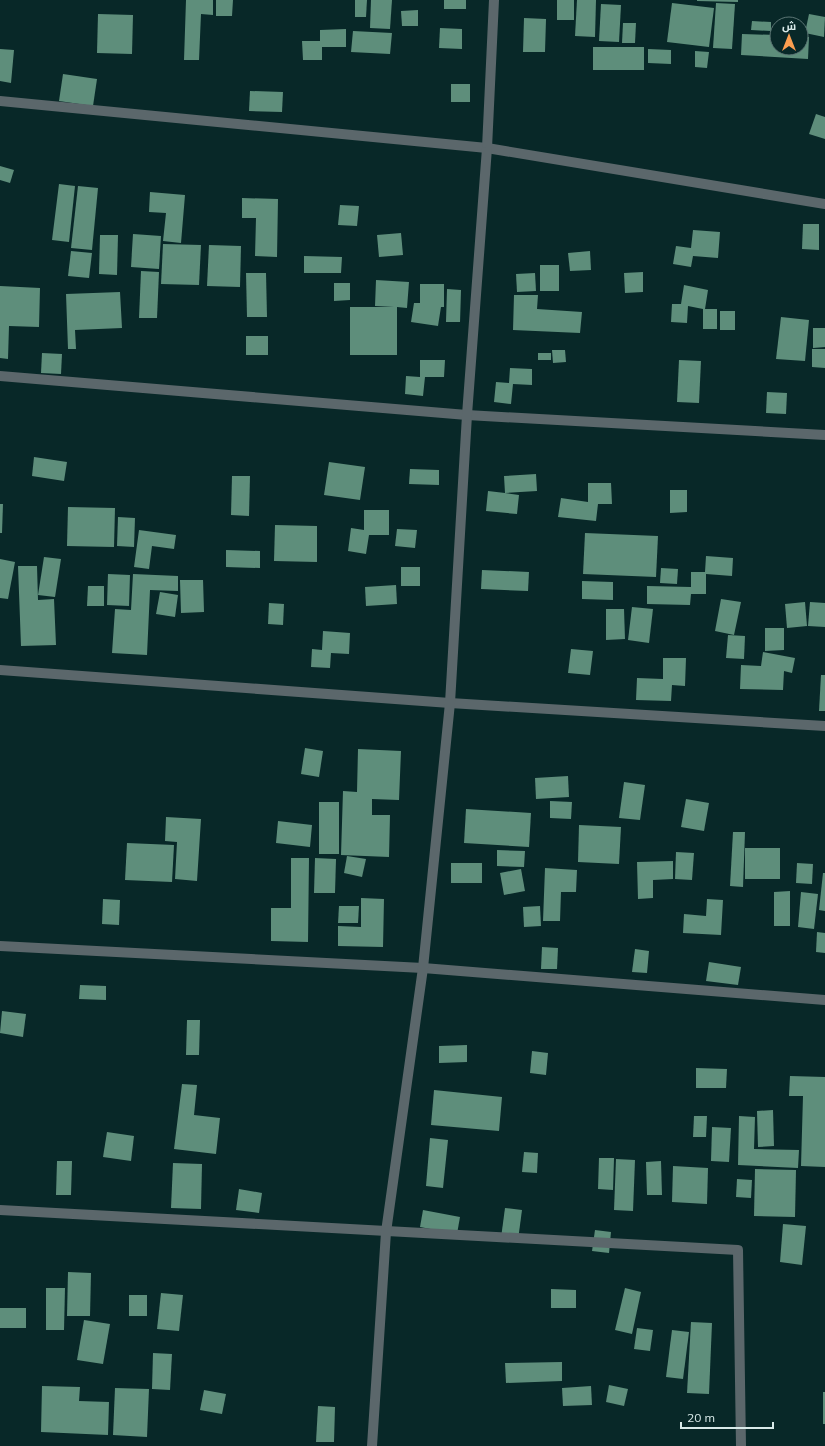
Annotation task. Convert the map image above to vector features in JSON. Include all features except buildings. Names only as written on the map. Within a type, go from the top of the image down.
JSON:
[{"type":"street","points":[[372,1446],[386,1232],[423,968],[450,703],[467,415],[487,148],[494,0]]},
{"type":"street","points":[[0,101],[487,148],[825,204]]},
{"type":"street","points":[[0,376],[467,415],[825,435]]},
{"type":"street","points":[[0,670],[450,703],[825,726]]},
{"type":"street","points":[[0,946],[423,968],[825,1000]]},
{"type":"street","points":[[0,1210],[738,1250],[741,1446]]}]
